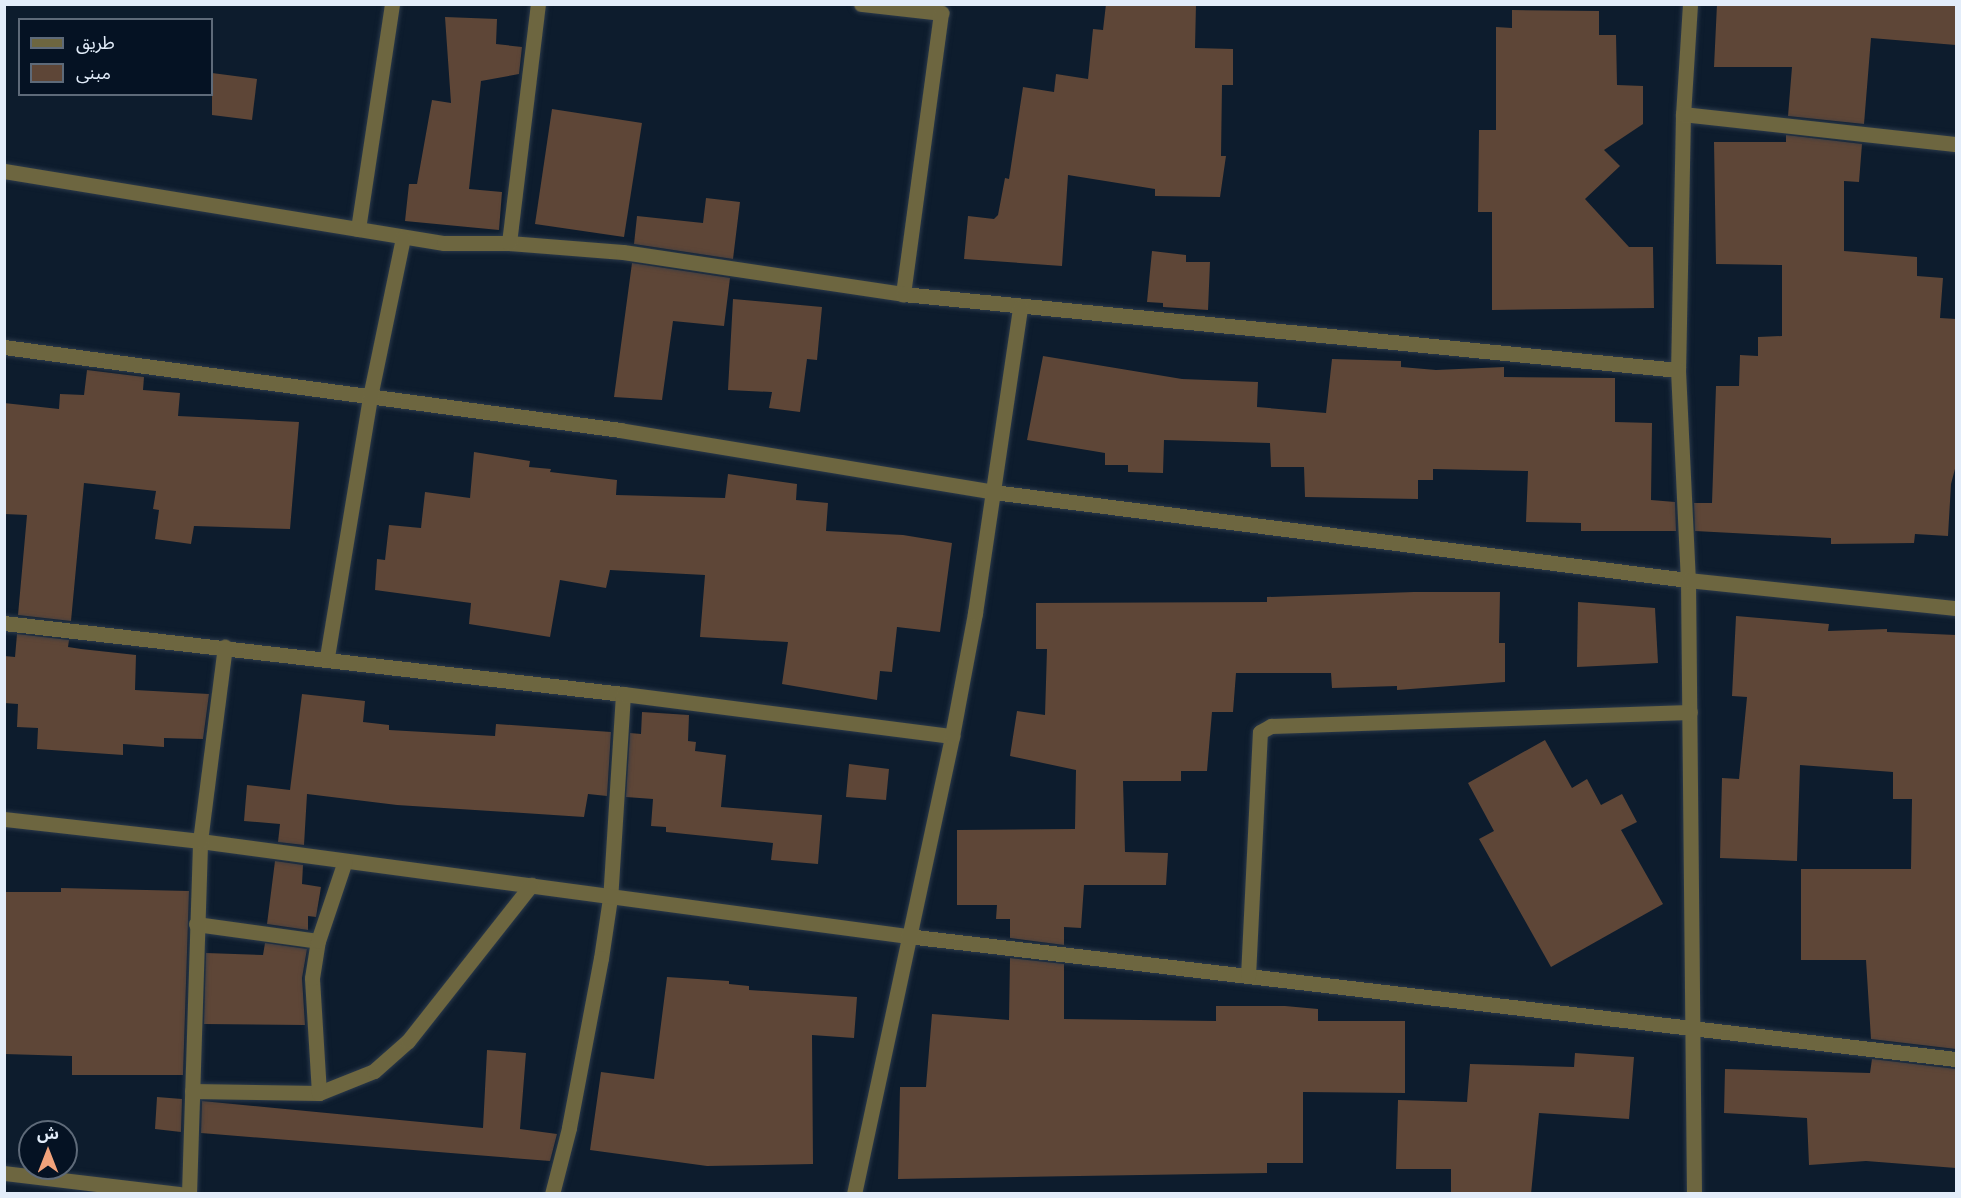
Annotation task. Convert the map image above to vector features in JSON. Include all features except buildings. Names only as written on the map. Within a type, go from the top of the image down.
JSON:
[{"type":"street","points":[[358,229],[392,4]]},
{"type":"street","points":[[510,243],[538,4]]},
{"type":"street","points":[[861,4],[941,13],[903,294]]},
{"type":"street","points":[[1690,4],[1683,114],[1678,370],[1688,580],[1695,1031],[1694,1194]]},
{"type":"street","points":[[1683,114],[1956,144]]},
{"type":"street","points":[[4,171],[403,238],[468,245],[510,243],[623,252],[903,294],[1678,370]]},
{"type":"street","points":[[327,657],[370,397],[403,238]]},
{"type":"street","points":[[854,1194],[907,936],[952,736],[993,492],[1020,307]]},
{"type":"street","points":[[4,347],[621,430],[993,492],[1688,580],[1956,608]]},
{"type":"street","points":[[4,623],[327,657],[952,736]]},
{"type":"street","points":[[189,1194],[200,841],[225,647]]},
{"type":"street","points":[[552,1194],[587,1036],[610,898],[623,694]]},
{"type":"street","points":[[1248,976],[1260,732],[1271,726],[1690,712]]},
{"type":"street","points":[[4,819],[200,841],[531,885],[610,898],[907,936],[1695,1031],[1956,1059]]},
{"type":"street","points":[[319,1093],[312,987],[318,941],[345,861]]},
{"type":"street","points":[[192,1091],[319,1093],[374,1071],[408,1041],[531,885]]},
{"type":"street","points":[[196,924],[318,941]]},
{"type":"street","points":[[4,1173],[180,1194]]}]
